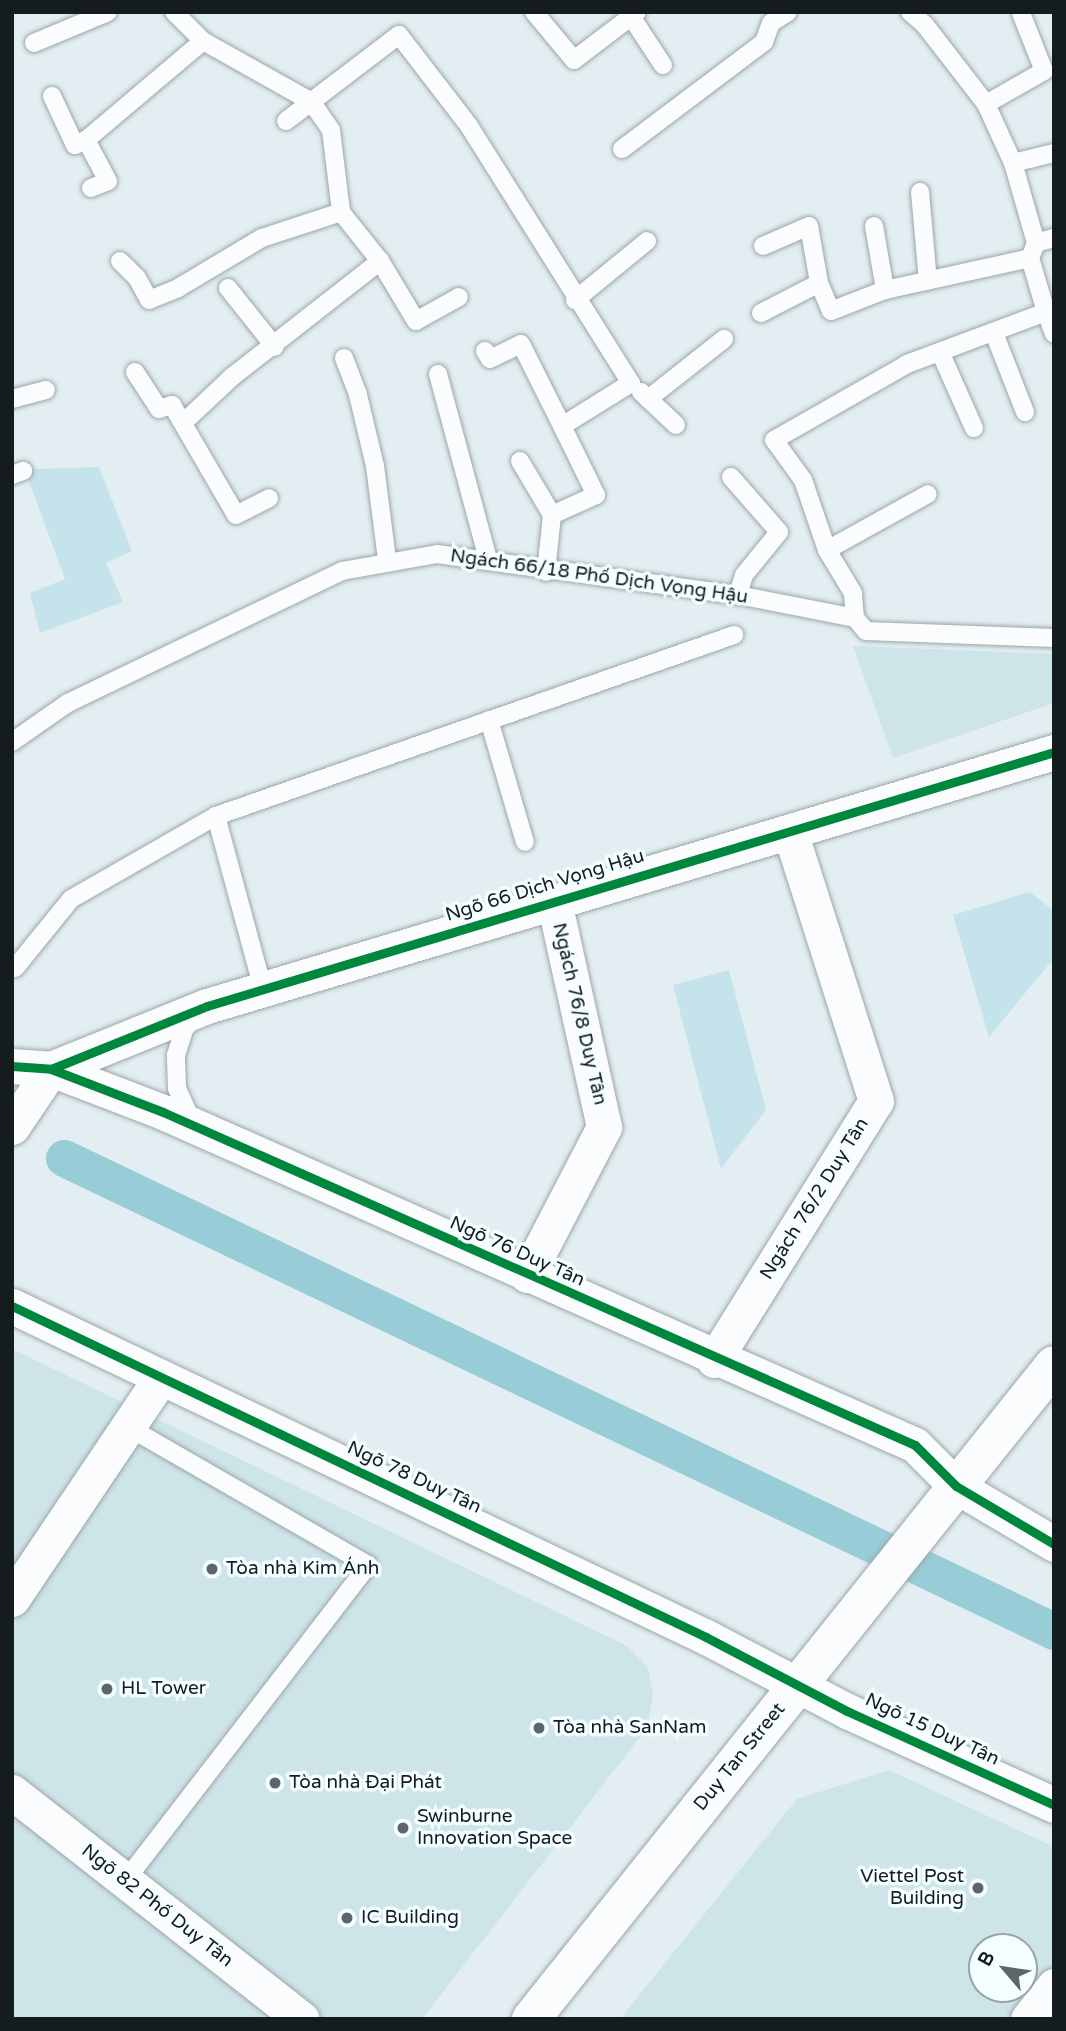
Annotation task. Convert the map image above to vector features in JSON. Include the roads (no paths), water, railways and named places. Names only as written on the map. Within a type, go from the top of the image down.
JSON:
[{"type":"street","name":"Ngõ 66 Dịch Vọng Hậu","points":[[51,1069],[207,1006],[1054,752]]},
{"type":"street","name":"Ngách 76/2 Duy Tân","points":[[714,1360],[876,1101],[790,831]]},
{"type":"street","name":"Ngách 76/8 Duy Tân","points":[[527,1275],[604,1127],[554,901]]},
{"type":"street","points":[[12,1066],[51,1069],[12,1127]]},
{"type":"street","name":"Ngõ 76 Duy Tân","points":[[51,1069],[193,1126],[714,1360],[915,1445],[946,1499],[1054,1544]]},
{"type":"street","name":"Ngõ 78 Duy Tân","points":[[12,1306],[799,1684]]},
{"type":"street","name":"Duy Tan Street","points":[[531,2019],[840,1629],[1054,1365]]},
{"type":"street","points":[[12,1599],[130,1428],[161,1377]]},
{"type":"street","name":"Ngõ 15 Duy Tân","points":[[799,1684],[1054,1805]]},
{"type":"street","name":"Ngõ 82 Phố Duy Tân","points":[[12,1792],[302,2019]]},
{"type":"street","points":[[1028,2019],[1054,1986]]},
{"type":"lane","points":[[34,43],[108,12]]},
{"type":"lane","points":[[174,12],[203,41],[310,101],[331,130],[341,212],[380,261],[416,321],[459,297]]},
{"type":"lane","points":[[534,12],[574,60],[635,13],[663,65]]},
{"type":"lane","points":[[622,149],[764,42],[771,23],[788,12]]},
{"type":"lane","points":[[910,12],[986,104],[1013,163],[1046,312],[1054,334]]},
{"type":"lane","points":[[986,104],[1044,71],[1021,13]]},
{"type":"lane","points":[[286,121],[399,35],[469,126],[575,300],[631,383],[676,425]]},
{"type":"lane","points":[[52,96],[75,145],[86,140],[203,41]]},
{"type":"lane","points":[[86,140],[108,181],[91,188]]},
{"type":"lane","points":[[1013,163],[1054,153]]},
{"type":"lane","points":[[920,192],[928,281]]},
{"type":"lane","points":[[120,261],[137,278],[149,300],[178,288],[262,238],[341,212]]},
{"type":"lane","points":[[763,246],[809,226],[819,283],[831,311],[885,290],[928,281],[1033,251],[1054,238]]},
{"type":"lane","points":[[874,226],[885,290]]},
{"type":"lane","points":[[575,300],[647,241]]},
{"type":"lane","points":[[184,422],[233,376],[275,347],[380,261]]},
{"type":"lane","points":[[761,313],[819,283]]},
{"type":"lane","points":[[228,288],[275,347]]},
{"type":"lane","points":[[855,618],[853,593],[827,550],[803,480],[774,440],[860,387],[907,364],[941,354],[1046,312]]},
{"type":"lane","points":[[994,333],[1025,412]]},
{"type":"lane","points":[[648,399],[724,339]]},
{"type":"lane","points":[[485,351],[490,359],[521,344],[596,495],[552,515]]},
{"type":"lane","points":[[941,354],[974,428]]},
{"type":"lane","points":[[344,358],[375,466],[387,560]]},
{"type":"lane","points":[[135,372],[159,409],[172,405],[236,515],[269,498]]},
{"type":"lane","points":[[438,374],[488,559]]},
{"type":"lane","points":[[562,426],[631,383]]},
{"type":"lane","points":[[12,399],[46,390]]},
{"type":"lane","points":[[520,461],[552,515],[546,572]]},
{"type":"lane","points":[[731,477],[779,532],[744,575],[738,595]]},
{"type":"lane","points":[[827,550],[928,494]]},
{"type":"lane","name":"Ngách 66/18 Phố Dịch Vọng Hậu","points":[[13,738],[80,697],[342,571],[387,560],[437,554],[488,559],[546,572],[738,595],[855,618],[866,631],[1054,638]]},
{"type":"lane","points":[[15,968],[71,899],[216,816],[734,635]]},
{"type":"lane","points":[[489,720],[525,842]]},
{"type":"lane","points":[[216,816],[264,989]]},
{"type":"lane","points":[[193,1126],[177,1088],[176,1055],[185,1028],[207,1006]]},
{"type":"lane","points":[[125,1881],[368,1565],[130,1428]]},
{"type":"waterway","points":[[64,1158],[1054,1631]]},
{"type":"place","name":"Tòa nhà Kim Ánh","points":[[212,1569]]},
{"type":"place","name":"HL Tower","points":[[107,1689]]},
{"type":"place","name":"Tòa nhà SanNam","points":[[539,1728]]},
{"type":"place","name":"Tòa nhà Đại Phát","points":[[275,1783]]},
{"type":"place","name":"Swinburne Innovation Space","points":[[403,1828]]},
{"type":"place","name":"Viettel Post Building","points":[[978,1888]]},
{"type":"place","name":"IC Building","points":[[347,1918]]}]
